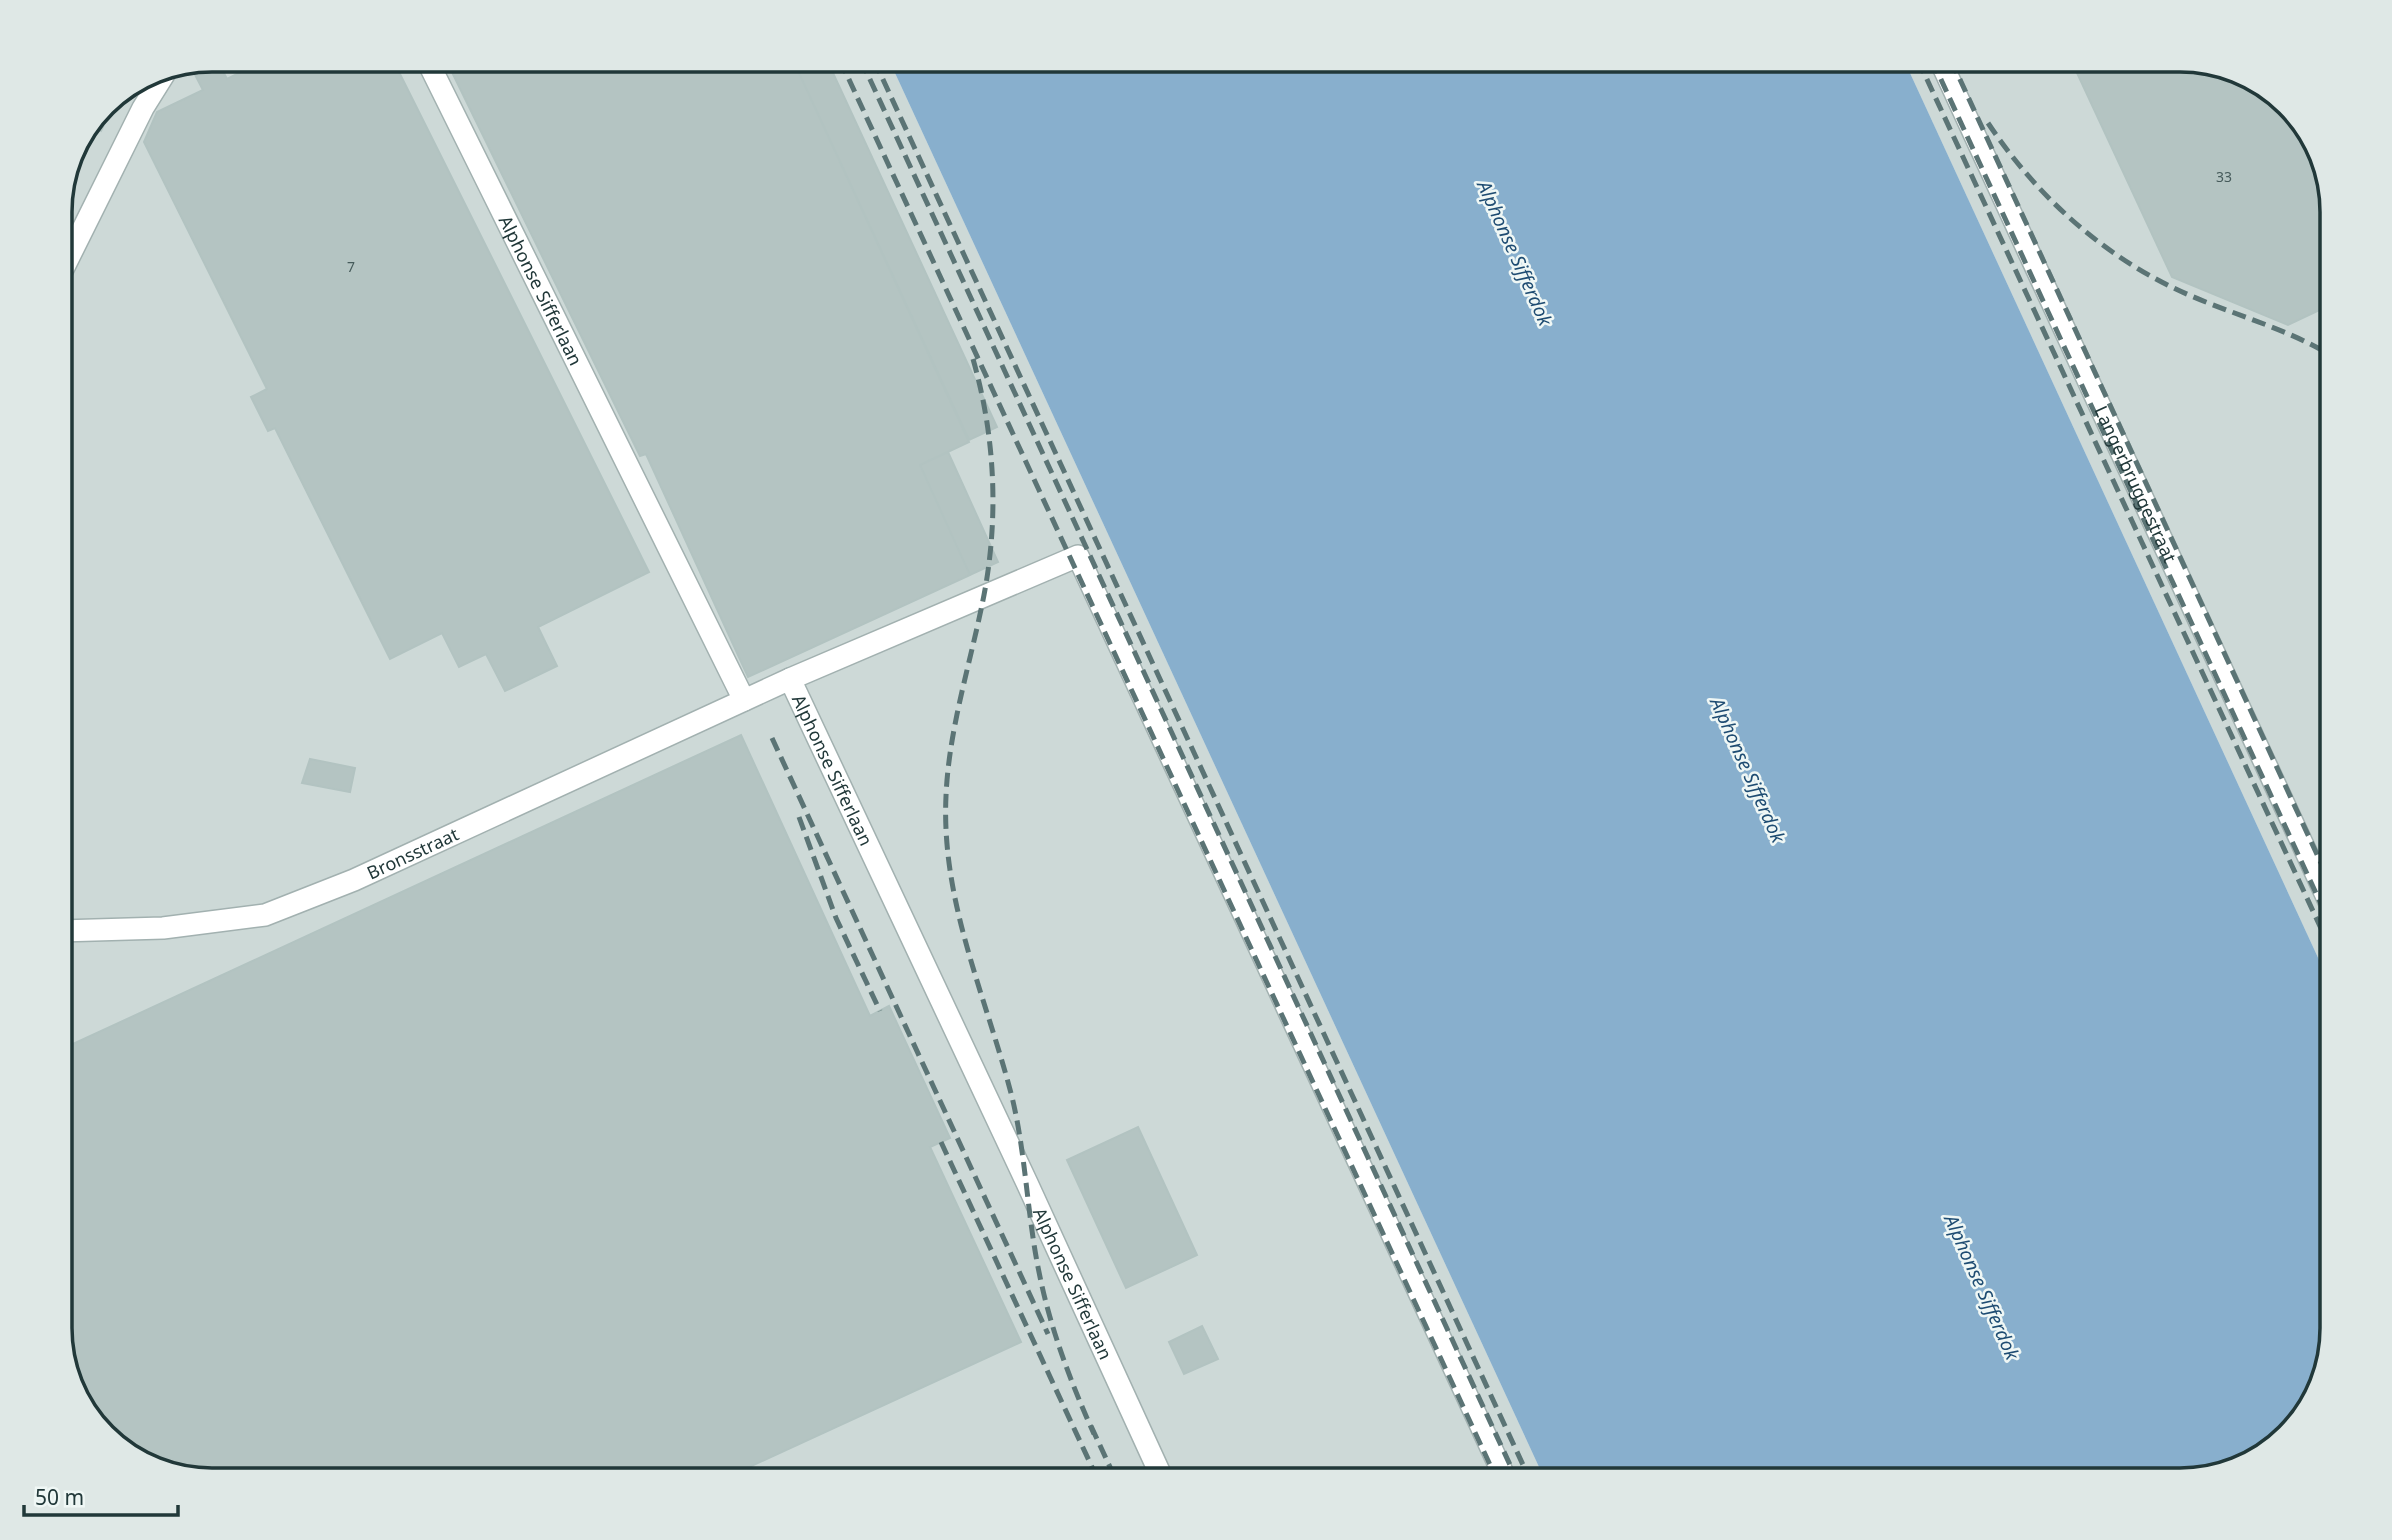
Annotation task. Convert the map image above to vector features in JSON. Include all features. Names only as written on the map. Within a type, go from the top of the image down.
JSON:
[{"type":"street","name":"Alphonse Sifferlaan","points":[[433,72],[744,701],[790,679],[1027,1182],[1158,1468]]},
{"type":"street","name":"Langerbruggestraat","points":[[1946,72],[2320,880]]},
{"type":"street","points":[[72,251],[143,108],[160,82]]},
{"type":"street","points":[[790,679],[1078,556],[1500,1468]]},
{"type":"street","name":"Bronsstraat","points":[[72,931],[163,928],[265,915],[354,880],[744,701]]},
{"type":"shaded area","points":[[895,72],[1539,1468],[211,1468],[175,1463],[142,1450],[113,1427],[90,1398],[82,1382],[72,1338],[72,202],[77,175],[86,150],[106,119],[134,95],[158,82],[193,73]]},
{"type":"shaded area","points":[[1910,72],[2199,73],[2234,82],[2258,95],[2286,119],[2306,150],[2315,175],[2320,211],[2320,962]]},
{"type":"water","name":"Alphonse Sifferdok","points":[[895,72],[1910,72],[2320,962],[2320,1329],[2313,1373],[2297,1406],[2266,1439],[2234,1458],[2199,1467],[1539,1468]]},
{"type":"building","points":[[223,72],[227,79],[241,72],[399,72],[649,572],[538,627],[557,666],[505,691],[486,654],[459,667],[442,633],[390,659],[275,428],[268,431],[251,397],[267,389],[144,142],[157,112],[203,90],[194,73]]},
{"type":"building","points":[[452,72],[799,72],[969,442],[920,465],[970,575],[748,677],[646,454],[640,456]]},
{"type":"building","points":[[799,72],[833,72],[997,427],[969,440]]},
{"type":"building","points":[[2077,72],[2199,73],[2234,82],[2273,106],[2286,119],[2306,150],[2319,193],[2320,310],[2288,325],[2172,277]]},
{"type":"building","points":[[948,452],[998,562],[970,575],[920,465]]},
{"type":"building","points":[[741,735],[870,1016],[889,1006],[950,1138],[930,1147],[1021,1342],[747,1468],[211,1468],[193,1467],[158,1458],[126,1439],[101,1414],[82,1382],[73,1347],[72,1044]]},
{"type":"building","points":[[310,759],[355,768],[350,792],[302,783]]},
{"type":"building","points":[[1138,1127],[1197,1255],[1126,1288],[1067,1160]]},
{"type":"building","points":[[1202,1326],[1218,1359],[1184,1374],[1169,1342]]},
{"type":"railway","points":[[846,72],[1491,1468]]},
{"type":"railway","points":[[867,72],[1511,1468]]},
{"type":"railway","points":[[880,72],[1524,1468]]},
{"type":"railway","points":[[1924,72],[2320,926]]},
{"type":"railway","points":[[1938,72],[2320,902]]},
{"type":"railway","points":[[1957,72],[2320,861]]},
{"type":"railway","points":[[1988,123],[2052,201],[2102,245],[2189,295],[2280,330],[2320,349]]},
{"type":"railway","points":[[973,359],[990,447],[992,536],[984,595],[951,745],[946,796],[946,835],[951,874],[967,948],[1012,1097],[1035,1250],[1049,1314],[1062,1355],[1094,1434]]},
{"type":"railway","points":[[772,738],[1048,1334]]},
{"type":"railway","points":[[799,817],[836,918],[880,1011]]},
{"type":"railway","points":[[941,1142],[1092,1468]]},
{"type":"railway","points":[[1091,1426],[1110,1468]]}]
